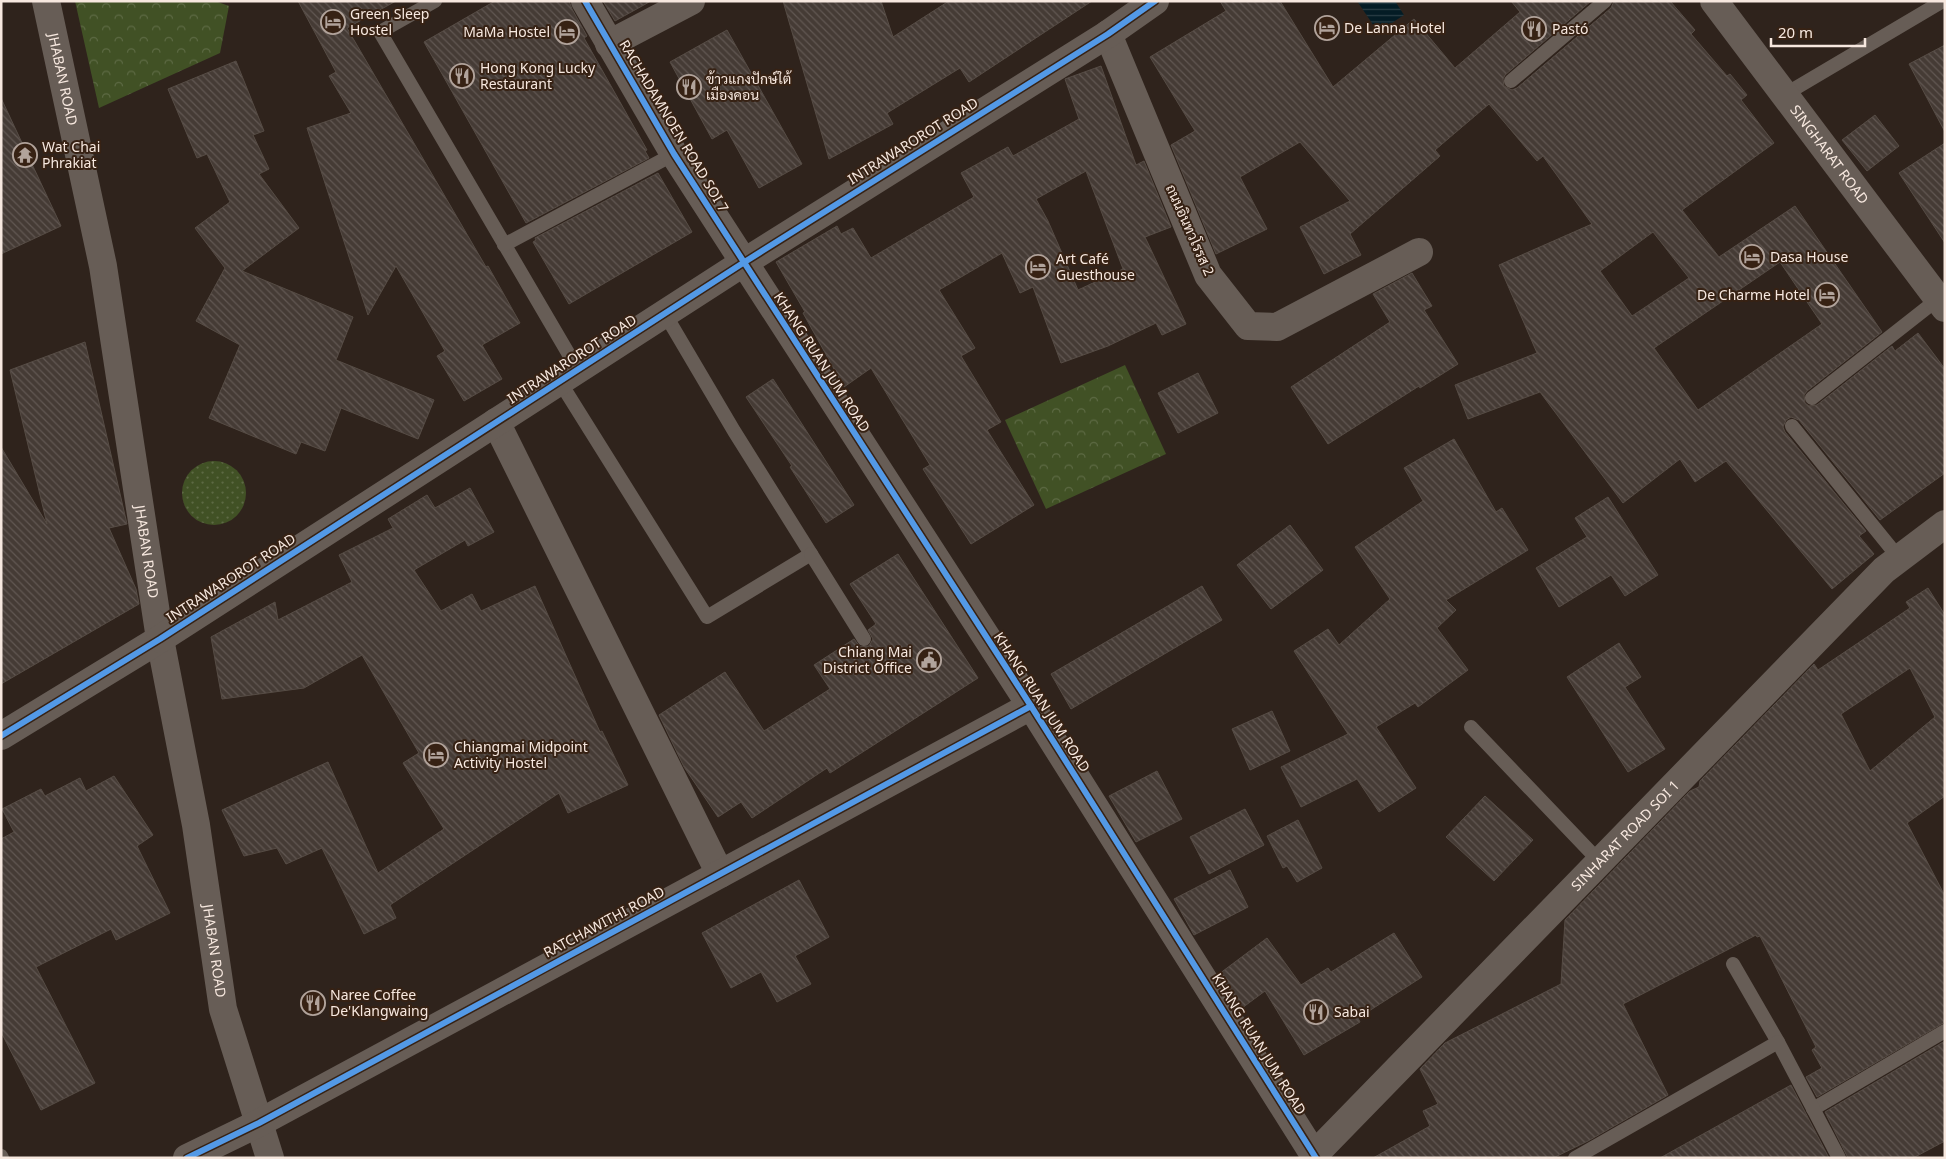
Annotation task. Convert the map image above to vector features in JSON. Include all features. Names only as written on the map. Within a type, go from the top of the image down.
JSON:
[{"type":"street","name":"JHABAN ROAD","points":[[46,1],[103,266],[160,638],[196,825],[223,1009],[270,1158]]},
{"type":"street","name":"RACHADAMNOEN ROAD SOI 7","points":[[585,1],[674,154],[743,263]]},
{"type":"street","points":[[609,44],[691,1]]},
{"type":"street","name":"INTRAWAROROT ROAD","points":[[1,736],[160,638],[743,263],[1108,34],[1155,1]]},
{"type":"street","name":"SINGHARAT ROAD","points":[[1714,1],[1941,304]]},
{"type":"street","name":"ถนนอินทวโรรส 2","points":[[1108,34],[1208,275],[1248,326],[1277,328],[1419,252]]},
{"type":"street","name":"KHANG RUAN JUM ROAD","points":[[743,263],[1031,706],[1315,1156]]},
{"type":"street","points":[[496,422],[720,874]]},
{"type":"street","name":"SINHARAT ROAD SOI 1","points":[[1315,1156],[1884,570],[1945,524]]},
{"type":"street","name":"RATCHAWITHI ROAD","points":[[188,1158],[259,1123],[1031,706]]},
{"type":"lane","points":[[435,1],[380,32],[504,245],[569,376],[707,617],[811,554]]},
{"type":"lane","points":[[1511,81],[1604,1]]},
{"type":"lane","points":[[1784,95],[1943,1]]},
{"type":"lane","points":[[504,245],[674,154]]},
{"type":"lane","points":[[1812,398],[1941,304]]},
{"type":"lane","points":[[665,314],[734,431],[864,639]]},
{"type":"lane","points":[[1792,426],[1899,558]]},
{"type":"lane","points":[[1471,727],[1600,862]]},
{"type":"lane","points":[[1732,964],[1778,1042],[1839,1158]]},
{"type":"lane","points":[[1813,1110],[1945,1031]]},
{"type":"lane","points":[[1575,1158],[1778,1042]]},
{"type":"green space","points":[[75,1],[215,1],[229,6],[220,53],[99,108]]},
{"type":"green space","points":[[1125,365],[1166,454],[1046,509],[1005,420]]},
{"type":"green space","points":[[208,461],[220,461],[237,470],[244,481],[246,493],[244,505],[237,516],[220,525],[208,525],[196,520],[187,511],[182,499],[182,487],[187,475],[196,466]]},
{"type":"water","points":[[1357,1],[1395,1],[1404,15],[1378,32]]},
{"type":"building","points":[[298,1],[396,1],[347,28],[520,323],[482,345],[502,379],[464,401],[437,356],[445,351],[396,266],[368,315],[307,128],[351,113],[329,76],[336,72]]},
{"type":"building","points":[[495,1],[569,1],[587,36],[584,38],[647,150],[645,151],[649,158],[526,223],[424,42]]},
{"type":"building","points":[[603,1],[651,1],[615,21]]},
{"type":"building","points":[[783,1],[881,1],[893,37],[949,1],[1092,1],[969,82],[960,68],[887,113],[893,124],[829,159]]},
{"type":"building","points":[[1220,1],[1280,1],[1333,87],[1414,19],[1455,68],[1520,12],[1511,1],[1591,1],[1505,75],[1503,79],[1504,86],[1512,90],[1517,88],[1611,8],[1614,1],[1670,1],[1695,30],[1691,34],[1727,76],[1730,74],[1747,95],[1741,100],[1774,143],[1682,210],[1719,257],[1795,206],[1882,332],[1807,391],[1804,395],[1805,403],[1809,406],[1817,405],[1892,346],[1895,351],[1918,333],[1945,369],[1945,473],[1880,520],[1799,420],[1791,417],[1786,420],[1783,427],[1785,432],[1866,531],[1859,536],[1874,554],[1832,589],[1726,461],[1695,482],[1680,459],[1623,503],[1540,392],[1468,419],[1455,385],[1537,353],[1499,265],[1592,224],[1543,156],[1537,161],[1489,104],[1435,150],[1440,156],[1350,234],[1361,255],[1324,274],[1300,227],[1350,201],[1300,142],[1240,177],[1267,229],[1216,254],[1171,145],[1195,131],[1150,57],[1226,11]],"holes":[[[1653,232],[1689,278],[1632,316],[1600,271]],[[1780,262],[1822,324],[1698,410],[1654,348]]]},
{"type":"building","points":[[727,30],[802,164],[759,188],[727,130],[712,139],[670,62]]},
{"type":"building","points":[[1945,45],[1945,132],[1909,64]]},
{"type":"building","points":[[236,61],[264,131],[253,135],[269,169],[259,174],[299,228],[242,271],[353,317],[336,360],[434,400],[418,439],[341,408],[325,451],[301,442],[296,454],[209,418],[240,345],[196,321],[225,268],[195,228],[230,202],[207,154],[197,158],[168,89]]},
{"type":"building","points":[[1101,66],[1136,165],[1144,161],[1171,227],[1145,237],[1186,324],[1162,335],[1156,323],[1108,346],[1061,363],[1033,287],[1020,293],[1002,253],[939,290],[975,348],[961,356],[1001,422],[987,430],[1034,505],[971,544],[923,469],[930,465],[871,368],[844,387],[803,313],[805,312],[776,262],[837,226],[841,234],[853,228],[871,258],[974,197],[961,173],[1008,147],[1013,156],[1079,119],[1065,79]],"holes":[[[1086,171],[1123,269],[1078,290],[1048,221],[1036,199]]]},
{"type":"building","points":[[1,98],[61,226],[1,254]]},
{"type":"building","points":[[1875,115],[1899,146],[1867,171],[1842,140]]},
{"type":"building","points":[[1945,143],[1945,243],[1899,173]]},
{"type":"building","points":[[658,173],[692,232],[569,304],[533,242],[536,240],[535,238]]},
{"type":"building","points":[[1412,273],[1432,306],[1424,310],[1458,364],[1420,388],[1419,386],[1328,444],[1291,387],[1390,322],[1373,294]]},
{"type":"building","points":[[85,342],[127,524],[109,528],[136,589],[139,604],[1,684],[1,447],[47,524],[10,370]]},
{"type":"building","points":[[1198,373],[1218,413],[1178,433],[1158,393]]},
{"type":"building","points":[[773,379],[854,505],[826,523],[790,467],[792,466],[746,397]]},
{"type":"building","points":[[1454,439],[1496,512],[1502,508],[1528,550],[1446,600],[1456,610],[1437,628],[1468,670],[1418,707],[1415,703],[1376,727],[1416,788],[1379,812],[1357,779],[1301,807],[1281,767],[1348,734],[1294,651],[1328,629],[1339,645],[1390,599],[1355,547],[1423,501],[1404,468]]},
{"type":"building","points":[[470,488],[494,532],[468,546],[465,540],[414,570],[441,611],[472,594],[481,611],[535,586],[600,732],[602,731],[628,785],[568,813],[559,793],[390,905],[396,918],[364,934],[322,848],[286,864],[277,848],[244,856],[222,810],[328,762],[378,873],[444,829],[403,763],[419,753],[362,655],[304,688],[222,699],[211,637],[275,602],[278,620],[352,582],[339,555],[393,528],[388,519],[427,495],[435,508]]},
{"type":"building","points":[[1608,497],[1658,575],[1625,596],[1611,575],[1559,607],[1536,568],[1587,537],[1575,518]]},
{"type":"building","points":[[1290,525],[1323,570],[1271,609],[1237,565]]},
{"type":"building","points":[[898,554],[978,678],[830,773],[827,768],[752,818],[741,802],[718,817],[684,767],[659,715],[725,672],[764,731],[830,689],[814,665],[854,639],[860,647],[869,646],[873,639],[868,630],[876,624],[850,584]]},
{"type":"building","points":[[1202,586],[1222,620],[1071,709],[1051,674]]},
{"type":"building","points":[[1928,588],[1945,615],[1945,796],[1907,823],[1945,896],[1945,1022],[1817,1097],[1806,1077],[1822,1068],[1812,1050],[1816,1047],[1760,936],[1757,937],[1756,935],[1623,1004],[1668,1095],[1588,1141],[1553,1158],[1373,1158],[1430,1126],[1423,1111],[1438,1104],[1420,1069],[1445,1043],[1561,984],[1565,920],[1690,791],[1699,787],[1700,781],[1814,664],[1818,670],[1910,608],[1906,602]],"holes":[[[1910,668],[1935,717],[1870,771],[1841,714]]]},
{"type":"building","points":[[1619,643],[1641,677],[1625,687],[1665,749],[1628,772],[1567,677]]},
{"type":"building","points":[[1272,711],[1290,751],[1250,770],[1232,729]]},
{"type":"building","points":[[1157,771],[1182,819],[1136,842],[1109,796]]},
{"type":"building","points":[[114,776],[153,835],[137,846],[170,913],[116,940],[111,929],[36,967],[95,1083],[41,1110],[1,1032],[1,839],[14,832],[2,809],[41,789],[45,796],[80,778],[86,791]]},
{"type":"building","points":[[1485,796],[1533,840],[1494,881],[1446,837]]},
{"type":"building","points":[[1245,809],[1264,845],[1209,874],[1190,837]]},
{"type":"building","points":[[1298,820],[1322,868],[1297,882],[1287,866],[1283,868],[1267,836]]},
{"type":"building","points":[[1230,870],[1248,907],[1194,935],[1174,899]]},
{"type":"building","points":[[799,880],[829,937],[795,956],[811,984],[777,1002],[761,972],[731,988],[702,933]]},
{"type":"building","points":[[1394,933],[1422,977],[1358,1018],[1360,1022],[1304,1055],[1265,991],[1242,1008],[1219,974],[1267,938],[1301,985],[1328,968],[1331,972]]},
{"type":"building","points":[[1945,1041],[1945,1141],[1913,1158],[1848,1158],[1825,1112]]},
{"type":"building","points":[[1791,1085],[1829,1158],[1660,1158]]},
{"type":"cycle path","points":[[585,1],[674,154],[1031,706],[1316,1158]]},
{"type":"cycle path","points":[[1,736],[160,639],[743,263],[1108,34],[1155,1]]},
{"type":"cycle path","points":[[187,1158],[259,1123],[1031,706]]},
{"type":"place","name":"Green Sleep Hostel","points":[[333,22]]},
{"type":"place","name":"De Lanna Hotel","points":[[1327,28]]},
{"type":"place","name":"Pastó","points":[[1534,29]]},
{"type":"place","name":"MaMa Hostel","points":[[567,32]]},
{"type":"place","name":"Hong Kong Lucky Restaurant","points":[[462,76]]},
{"type":"place","name":"ข้าวแกงปักษ์ใต้ เมืองคอน","points":[[689,87]]},
{"type":"place","name":"Wat Chai Phrakiat","points":[[25,155]]},
{"type":"place","name":"Dasa House","points":[[1752,257]]},
{"type":"place","name":"Art Café Guesthouse","points":[[1038,267]]},
{"type":"place","name":"De Charme Hotel","points":[[1827,295]]},
{"type":"place","name":"Chiang Mai District Office","points":[[929,660]]},
{"type":"place","name":"Chiangmai Midpoint Activity Hostel","points":[[436,755]]},
{"type":"place","name":"Naree Coffee De'Klangwaing","points":[[313,1003]]},
{"type":"place","name":"Sabai","points":[[1316,1012]]}]
